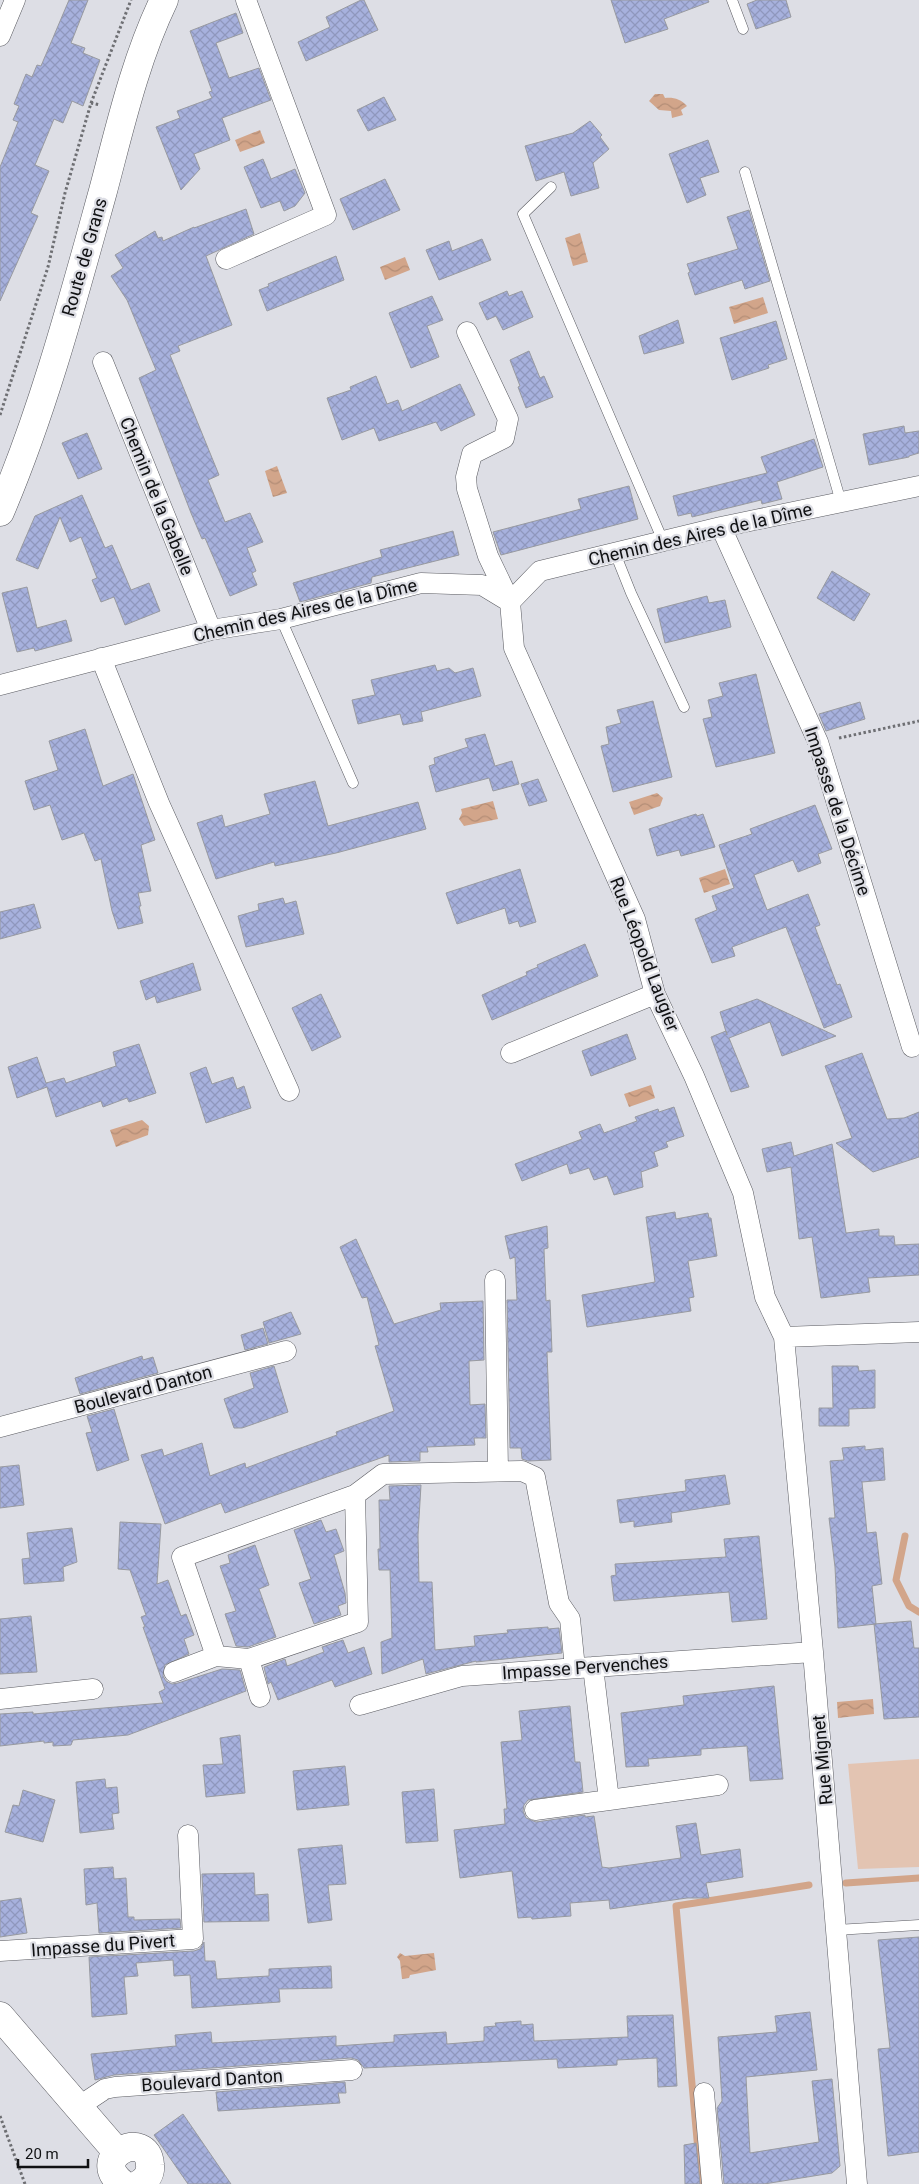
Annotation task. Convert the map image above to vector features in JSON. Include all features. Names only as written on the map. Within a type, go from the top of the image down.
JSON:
[{"type":"street","points":[[0,36],[15,0]]},
{"type":"street","name":"Route de Grans","points":[[0,512],[14,480],[57,349],[134,78],[164,0]]},
{"type":"street","points":[[226,259],[326,214],[246,0]]},
{"type":"street","points":[[467,332],[508,419],[504,438],[472,454],[466,477],[467,489],[488,556],[510,602]]},
{"type":"street","name":"Chemin de la Gabelle","points":[[103,362],[211,630]]},
{"type":"street","name":"Chemin des Aires de la Dîme","points":[[0,685],[211,630],[281,619],[421,583],[482,585],[510,602],[540,571],[721,527],[918,488]]},
{"type":"street","name":"Impasse de la Décime","points":[[721,527],[818,742],[912,1047]]},
{"type":"street","name":"Rue Léopold Laugier","points":[[510,602],[514,648],[635,919],[655,994],[694,1076],[744,1193],[765,1297],[784,1337]]},
{"type":"street","points":[[101,658],[159,803],[289,1091]]},
{"type":"street","points":[[511,1053],[655,994]]},
{"type":"street","points":[[495,1280],[498,1471]]},
{"type":"street","points":[[784,1337],[919,1332]]},
{"type":"street","name":"Rue Mignet","points":[[784,1337],[813,1652],[857,2184]]},
{"type":"street","name":"Boulevard Danton","points":[[0,1427],[286,1352]]},
{"type":"street","points":[[216,1656],[182,1556],[355,1495],[383,1474],[522,1471],[535,1478],[559,1603],[570,1619],[584,1668],[609,1800]]},
{"type":"street","points":[[174,1672],[216,1656],[249,1659],[358,1622],[355,1495]]},
{"type":"street","name":"Impasse Pervenches","points":[[360,1704],[462,1676],[813,1652]]},
{"type":"street","points":[[249,1659],[260,1698]]},
{"type":"street","points":[[0,1699],[93,1689]]},
{"type":"street","points":[[535,1810],[718,1785]]},
{"type":"street","name":"Impasse du Pivert","points":[[0,1952],[193,1939],[188,1835]]},
{"type":"street","points":[[0,2016],[118,2152],[128,2147],[140,2149],[149,2158],[150,2170],[131,2183]]},
{"type":"street","name":"Boulevard Danton","points":[[78,2107],[105,2088],[352,2070]]},
{"type":"street","points":[[704,2093],[712,2184]]},
{"type":"lane","points":[[732,0],[743,29]]},
{"type":"lane","points":[[745,172],[841,502]]},
{"type":"lane","points":[[551,187],[523,214],[663,541]]},
{"type":"lane","points":[[615,553],[631,593],[684,707]]},
{"type":"lane","points":[[281,619],[353,783]]},
{"type":"lane","points":[[836,1930],[919,1925]]},
{"type":"path","points":[[0,415],[48,267],[65,193],[91,103],[131,0]]},
{"type":"path","points":[[91,103],[105,107]]},
{"type":"path","points":[[818,742],[919,721]]},
{"type":"path","points":[[0,2116],[25,2184]]},
{"type":"shaded area","points":[[919,1759],[919,1867],[858,1869],[848,1764]]},
{"type":"water","points":[[655,94],[663,94],[665,98],[680,100],[687,106],[681,110],[683,115],[672,118],[671,111],[659,110],[649,101]]},
{"type":"water","points":[[260,130],[265,143],[240,152],[235,140]]},
{"type":"water","points":[[580,233],[588,262],[573,266],[565,238]]},
{"type":"water","points":[[405,257],[410,270],[385,280],[380,267]]},
{"type":"water","points":[[763,297],[768,313],[734,324],[729,307]]},
{"type":"water","points":[[277,466],[287,493],[273,497],[265,471]]},
{"type":"water","points":[[657,793],[663,798],[660,806],[634,815],[629,802]]},
{"type":"water","points":[[493,801],[498,819],[464,826],[459,819],[462,813],[461,809]]},
{"type":"water","points":[[725,869],[730,884],[704,893],[699,878]]},
{"type":"water","points":[[651,1085],[655,1098],[629,1107],[624,1094]]},
{"type":"water","points":[[142,1120],[149,1126],[148,1135],[116,1147],[110,1130]]},
{"type":"water","points":[[873,1699],[874,1714],[838,1718],[837,1702]]},
{"type":"water","points":[[400,1953],[405,1956],[434,1953],[436,1970],[410,1975],[409,1978],[402,1979],[400,1961],[397,1957]]},
{"type":"building","points":[[69,0],[88,0],[71,43],[85,48],[83,53],[100,60],[83,106],[72,101],[63,123],[54,119],[35,165],[49,171],[31,213],[38,216],[0,301],[0,167],[18,122],[13,120],[19,106],[14,104],[26,74],[32,77],[37,65],[41,66]]},
{"type":"building","points":[[364,0],[378,30],[306,61],[298,42],[330,27],[326,17]]},
{"type":"building","points":[[611,0],[708,0],[709,2],[664,19],[668,29],[625,43]]},
{"type":"building","points":[[757,0],[786,0],[791,17],[756,29],[747,4]]},
{"type":"building","points":[[236,13],[243,33],[216,43],[229,78],[259,68],[271,100],[222,118],[230,140],[194,154],[200,169],[181,190],[156,127],[180,118],[177,111],[212,98],[209,92],[212,91],[190,31]]},
{"type":"building","points":[[384,97],[396,120],[368,131],[357,110]]},
{"type":"building","points":[[590,121],[602,135],[600,137],[609,149],[593,163],[599,188],[571,196],[564,172],[536,181],[525,146],[573,133]]},
{"type":"building","points":[[708,140],[719,172],[700,178],[706,195],[687,203],[669,154]]},
{"type":"building","points":[[263,159],[271,179],[295,169],[305,193],[295,206],[284,211],[280,201],[261,208],[244,167]]},
{"type":"building","points":[[385,179],[400,210],[353,230],[340,199]]},
{"type":"building","points":[[246,209],[254,234],[206,256],[232,325],[178,346],[180,351],[170,355],[219,475],[208,480],[225,522],[250,513],[263,542],[247,548],[256,571],[252,573],[257,585],[230,596],[205,538],[202,539],[191,513],[139,378],[156,370],[127,300],[111,276],[123,268],[115,255],[155,231],[158,238],[162,237],[163,241],[194,227]]},
{"type":"building","points":[[749,210],[770,281],[745,289],[742,280],[695,295],[687,264],[738,249],[727,217]]},
{"type":"building","points":[[482,239],[491,260],[439,280],[426,250],[449,241],[452,251]]},
{"type":"building","points":[[336,256],[344,280],[267,311],[259,290],[269,286],[268,284]]},
{"type":"building","points":[[507,291],[509,296],[522,291],[533,317],[503,330],[496,316],[487,320],[479,303]]},
{"type":"building","points":[[432,296],[443,320],[427,326],[439,357],[411,368],[389,313]]},
{"type":"building","points":[[678,320],[684,343],[644,354],[639,336]]},
{"type":"building","points":[[776,321],[787,359],[768,365],[769,368],[732,380],[720,338]]},
{"type":"building","points":[[529,351],[540,378],[544,376],[553,397],[526,408],[510,360]]},
{"type":"building","points":[[376,376],[387,404],[398,400],[402,411],[460,384],[475,415],[441,431],[436,422],[379,441],[374,428],[342,440],[327,398],[351,390],[350,387]]},
{"type":"building","points":[[904,426],[905,433],[919,431],[919,453],[909,457],[869,465],[863,434]]},
{"type":"building","points":[[87,433],[102,469],[78,479],[62,443]]},
{"type":"building","points":[[814,439],[823,467],[777,482],[782,499],[762,504],[761,500],[692,517],[691,513],[678,516],[673,496],[767,473],[761,457]]},
{"type":"building","points":[[629,486],[638,519],[501,555],[493,532],[581,509],[578,499]]},
{"type":"building","points":[[82,495],[105,548],[112,545],[131,590],[149,583],[160,611],[125,625],[114,597],[101,602],[92,580],[97,578],[81,537],[70,542],[60,517],[38,569],[16,560],[35,516]]},
{"type":"building","points":[[453,531],[459,555],[372,577],[371,583],[300,602],[293,583],[382,557],[380,550]]},
{"type":"building","points":[[832,571],[870,594],[854,621],[817,598]]},
{"type":"building","points":[[27,587],[37,628],[66,620],[72,641],[35,651],[34,648],[17,652],[2,593]]},
{"type":"building","points":[[707,596],[709,603],[725,600],[731,627],[665,643],[657,609]]},
{"type":"building","points":[[435,665],[437,671],[449,668],[455,673],[473,668],[481,696],[421,712],[423,721],[403,725],[400,714],[358,724],[352,700],[375,695],[371,680]]},
{"type":"building","points":[[756,674],[775,753],[716,767],[703,719],[712,717],[708,700],[723,696],[719,683]]},
{"type":"building","points":[[653,701],[672,777],[613,792],[601,746],[609,744],[606,727],[621,723],[617,710]]},
{"type":"building","points":[[860,702],[865,719],[826,731],[819,714]]},
{"type":"building","points":[[85,729],[103,786],[133,774],[155,840],[141,845],[151,891],[138,893],[143,923],[118,929],[112,911],[101,859],[95,861],[84,833],[62,840],[50,805],[34,810],[25,781],[58,770],[49,741]]},
{"type":"building","points":[[485,734],[495,766],[512,761],[519,784],[493,791],[489,778],[436,792],[429,766],[435,764],[434,758],[468,747],[465,739]]},
{"type":"building","points":[[538,779],[547,801],[529,806],[521,784]]},
{"type":"building","points":[[315,781],[328,826],[418,802],[426,829],[336,853],[275,866],[274,862],[216,879],[197,823],[222,815],[225,827],[270,814],[264,794]]},
{"type":"building","points":[[815,805],[832,849],[818,854],[821,863],[798,872],[793,860],[754,875],[767,910],[808,894],[820,925],[815,927],[837,985],[840,984],[852,1017],[824,1028],[786,927],[732,947],[735,956],[712,963],[695,919],[717,910],[712,896],[734,888],[719,845],[752,834],[750,829]]},
{"type":"building","points":[[696,814],[697,816],[703,814],[715,847],[681,856],[679,850],[657,856],[649,829]]},
{"type":"building","points":[[520,869],[536,922],[520,927],[518,921],[509,924],[505,908],[457,924],[446,893]]},
{"type":"building","points":[[283,898],[285,904],[296,901],[304,934],[246,947],[238,916],[259,910],[258,904]]},
{"type":"building","points":[[34,904],[41,928],[0,939],[0,912]]},
{"type":"building","points":[[585,944],[598,976],[492,1020],[482,995],[527,975],[526,972],[538,967],[537,965]]},
{"type":"building","points":[[193,963],[201,990],[157,1003],[155,996],[146,1000],[140,981]]},
{"type":"building","points":[[321,994],[341,1037],[312,1051],[292,1008]]},
{"type":"building","points":[[757,999],[836,1036],[782,1056],[770,1022],[729,1038],[749,1087],[731,1092],[711,1037],[726,1031],[720,1012]]},
{"type":"building","points":[[627,1034],[636,1059],[591,1076],[582,1051]]},
{"type":"building","points":[[139,1044],[156,1093],[129,1102],[127,1098],[103,1107],[101,1101],[56,1117],[47,1087],[17,1098],[8,1067],[37,1057],[46,1083],[64,1078],[66,1083],[116,1066],[113,1052]]},
{"type":"building","points":[[862,1053],[887,1119],[904,1118],[919,1112],[919,1157],[873,1172],[836,1143],[852,1138],[825,1066]]},
{"type":"building","points":[[206,1067],[212,1084],[233,1077],[237,1089],[244,1086],[251,1108],[206,1123],[190,1073]]},
{"type":"building","points":[[674,1107],[684,1136],[666,1142],[668,1147],[654,1152],[658,1166],[641,1172],[643,1187],[614,1195],[607,1176],[594,1180],[589,1168],[570,1174],[567,1164],[522,1181],[515,1164],[582,1139],[579,1132],[600,1124],[604,1133],[637,1121],[635,1117],[658,1109],[659,1112]]},
{"type":"building","points":[[791,1142],[794,1156],[832,1144],[846,1233],[879,1229],[879,1236],[894,1236],[895,1245],[919,1244],[919,1275],[868,1278],[870,1292],[821,1298],[812,1237],[799,1239],[791,1167],[767,1172],[762,1149]]},
{"type":"building","points":[[675,1212],[676,1219],[708,1213],[709,1218],[711,1218],[717,1256],[688,1261],[694,1297],[689,1298],[691,1311],[587,1327],[582,1295],[655,1282],[646,1217]]},
{"type":"building","points":[[547,1226],[548,1248],[544,1249],[546,1301],[550,1300],[552,1352],[547,1352],[551,1460],[528,1461],[522,1459],[521,1448],[510,1448],[507,1300],[517,1300],[515,1257],[510,1259],[505,1236]]},
{"type":"building","points":[[356,1239],[394,1324],[441,1310],[440,1303],[483,1301],[484,1360],[469,1361],[470,1405],[485,1404],[486,1438],[474,1438],[475,1445],[427,1447],[428,1452],[420,1452],[420,1461],[389,1462],[389,1455],[225,1513],[221,1503],[165,1524],[141,1455],[162,1449],[164,1456],[202,1443],[210,1476],[245,1463],[246,1468],[337,1435],[336,1432],[394,1411],[375,1346],[379,1345],[367,1297],[362,1298],[340,1247]]},
{"type":"building","points":[[291,1312],[301,1334],[269,1343],[263,1322]]},
{"type":"building","points":[[263,1328],[268,1344],[245,1350],[241,1335]]},
{"type":"building","points":[[142,1356],[143,1360],[153,1357],[158,1373],[80,1394],[75,1378]]},
{"type":"building","points":[[274,1366],[288,1412],[242,1428],[234,1428],[224,1399],[254,1388],[250,1373]]},
{"type":"building","points":[[832,1366],[858,1366],[859,1371],[875,1370],[875,1408],[849,1409],[849,1426],[819,1426],[819,1408],[833,1408]]},
{"type":"building","points":[[114,1409],[129,1460],[97,1471],[86,1433],[92,1432],[87,1416]]},
{"type":"building","points":[[865,1446],[865,1450],[883,1448],[885,1480],[862,1482],[867,1533],[876,1532],[882,1584],[872,1586],[876,1624],[838,1628],[835,1567],[829,1518],[835,1518],[830,1461],[844,1460],[842,1448]]},
{"type":"building","points":[[19,1465],[24,1505],[0,1508],[0,1467]]},
{"type":"building","points":[[725,1475],[730,1504],[671,1513],[672,1522],[634,1527],[634,1521],[620,1523],[617,1500],[686,1491],[685,1480]]},
{"type":"building","points":[[421,1485],[418,1535],[419,1582],[432,1582],[435,1650],[475,1646],[474,1636],[508,1633],[507,1630],[548,1627],[548,1629],[559,1628],[562,1653],[476,1661],[426,1674],[423,1659],[382,1674],[381,1642],[392,1638],[390,1570],[379,1570],[379,1500],[390,1500],[389,1486]]},
{"type":"building","points":[[321,1520],[326,1532],[336,1529],[344,1551],[334,1555],[346,1603],[338,1606],[341,1615],[314,1624],[299,1583],[311,1579],[294,1530]]},
{"type":"building","points":[[120,1522],[161,1524],[157,1584],[168,1580],[181,1616],[186,1614],[194,1635],[184,1639],[189,1654],[165,1665],[163,1676],[166,1681],[172,1684],[222,1669],[240,1670],[246,1691],[128,1735],[73,1740],[71,1745],[53,1746],[53,1742],[44,1743],[44,1741],[0,1746],[0,1714],[33,1712],[33,1714],[163,1703],[159,1692],[165,1689],[141,1617],[146,1615],[130,1570],[118,1569]]},
{"type":"building","points":[[72,1528],[77,1562],[63,1567],[64,1581],[24,1584],[22,1559],[30,1558],[27,1533]]},
{"type":"building","points":[[759,1536],[767,1619],[732,1622],[729,1592],[614,1601],[611,1576],[616,1575],[615,1564],[726,1557],[724,1539]]},
{"type":"building","points":[[255,1545],[269,1585],[259,1589],[276,1637],[248,1647],[236,1646],[225,1614],[236,1611],[220,1566],[230,1563],[228,1555]]},
{"type":"building","points":[[31,1616],[37,1672],[0,1674],[0,1619]]},
{"type":"building","points":[[911,1621],[914,1648],[919,1648],[919,1717],[884,1719],[874,1624]]},
{"type":"building","points":[[343,1640],[348,1653],[364,1647],[372,1674],[335,1687],[332,1680],[278,1700],[271,1682],[268,1684],[264,1667],[285,1659],[287,1666],[324,1652],[322,1647]]},
{"type":"building","points":[[774,1686],[783,1779],[750,1781],[747,1746],[701,1749],[701,1755],[648,1759],[649,1766],[626,1767],[621,1713],[684,1705],[683,1696]]},
{"type":"building","points":[[570,1706],[575,1762],[580,1762],[583,1792],[528,1800],[524,1805],[523,1811],[526,1818],[536,1822],[585,1815],[585,1817],[594,1816],[602,1867],[609,1868],[681,1858],[676,1826],[696,1823],[701,1855],[740,1849],[743,1877],[706,1883],[709,1898],[687,1898],[610,1909],[609,1900],[570,1903],[571,1916],[532,1919],[531,1917],[518,1918],[512,1871],[460,1878],[454,1830],[505,1824],[504,1809],[507,1809],[501,1742],[522,1740],[519,1711]]},
{"type":"building","points":[[240,1735],[245,1793],[206,1797],[203,1765],[223,1764],[220,1738]]},
{"type":"building","points":[[345,1766],[349,1805],[297,1810],[293,1771]]},
{"type":"building","points":[[105,1779],[106,1788],[117,1787],[119,1813],[112,1814],[114,1829],[80,1833],[76,1782]]},
{"type":"building","points":[[434,1789],[438,1841],[406,1843],[402,1792]]},
{"type":"building","points":[[23,1790],[55,1800],[43,1842],[5,1832],[13,1805],[19,1806]]},
{"type":"building","points":[[342,1845],[346,1884],[328,1885],[332,1920],[308,1923],[298,1849]]},
{"type":"building","points":[[113,1867],[114,1879],[126,1878],[128,1917],[134,1917],[134,1920],[180,1919],[181,1928],[99,1933],[97,1903],[86,1905],[84,1869]]},
{"type":"building","points":[[254,1873],[255,1895],[268,1894],[269,1921],[204,1922],[202,1874]]},
{"type":"building","points":[[21,1898],[27,1933],[0,1937],[0,1901]]},
{"type":"building","points":[[919,1937],[919,2152],[888,2156],[878,2049],[890,2048],[878,1940]]},
{"type":"building","points":[[204,1942],[205,1961],[215,1961],[217,1979],[269,1976],[269,1969],[331,1966],[332,1988],[279,1989],[280,2002],[192,2008],[190,1975],[174,1976],[173,1960],[136,1963],[138,1976],[124,1977],[127,2014],[92,2017],[89,1957],[194,1951],[200,1949]]},
{"type":"building","points":[[810,2012],[817,2070],[746,2077],[750,2153],[819,2142],[812,2081],[832,2079],[840,2166],[832,2173],[764,2184],[724,2184],[717,2108],[722,2101],[718,2037],[777,2032],[775,2016]]},
{"type":"building","points":[[673,2015],[677,2086],[658,2087],[657,2058],[617,2060],[617,2065],[558,2068],[557,2059],[364,2068],[358,2060],[351,2058],[114,2075],[95,2080],[91,2054],[176,2046],[175,2035],[211,2032],[212,2043],[336,2036],[336,2046],[394,2042],[394,2035],[446,2032],[447,2044],[484,2041],[484,2027],[496,2026],[495,2023],[521,2021],[521,2025],[533,2024],[534,2041],[628,2037],[627,2016]]},
{"type":"building","points":[[345,2082],[346,2093],[338,2093],[340,2103],[218,2111],[216,2092]]},
{"type":"building","points":[[183,2114],[231,2184],[188,2184],[154,2135]]},
{"type":"building","points":[[696,2143],[700,2184],[685,2184],[684,2145]]},
{"type":"waterway","points":[[905,1536],[896,1580],[909,1606],[919,1612]]},
{"type":"waterway","points":[[846,1883],[919,1878]]},
{"type":"waterway","points":[[701,2184],[676,1906],[809,1885]]}]
